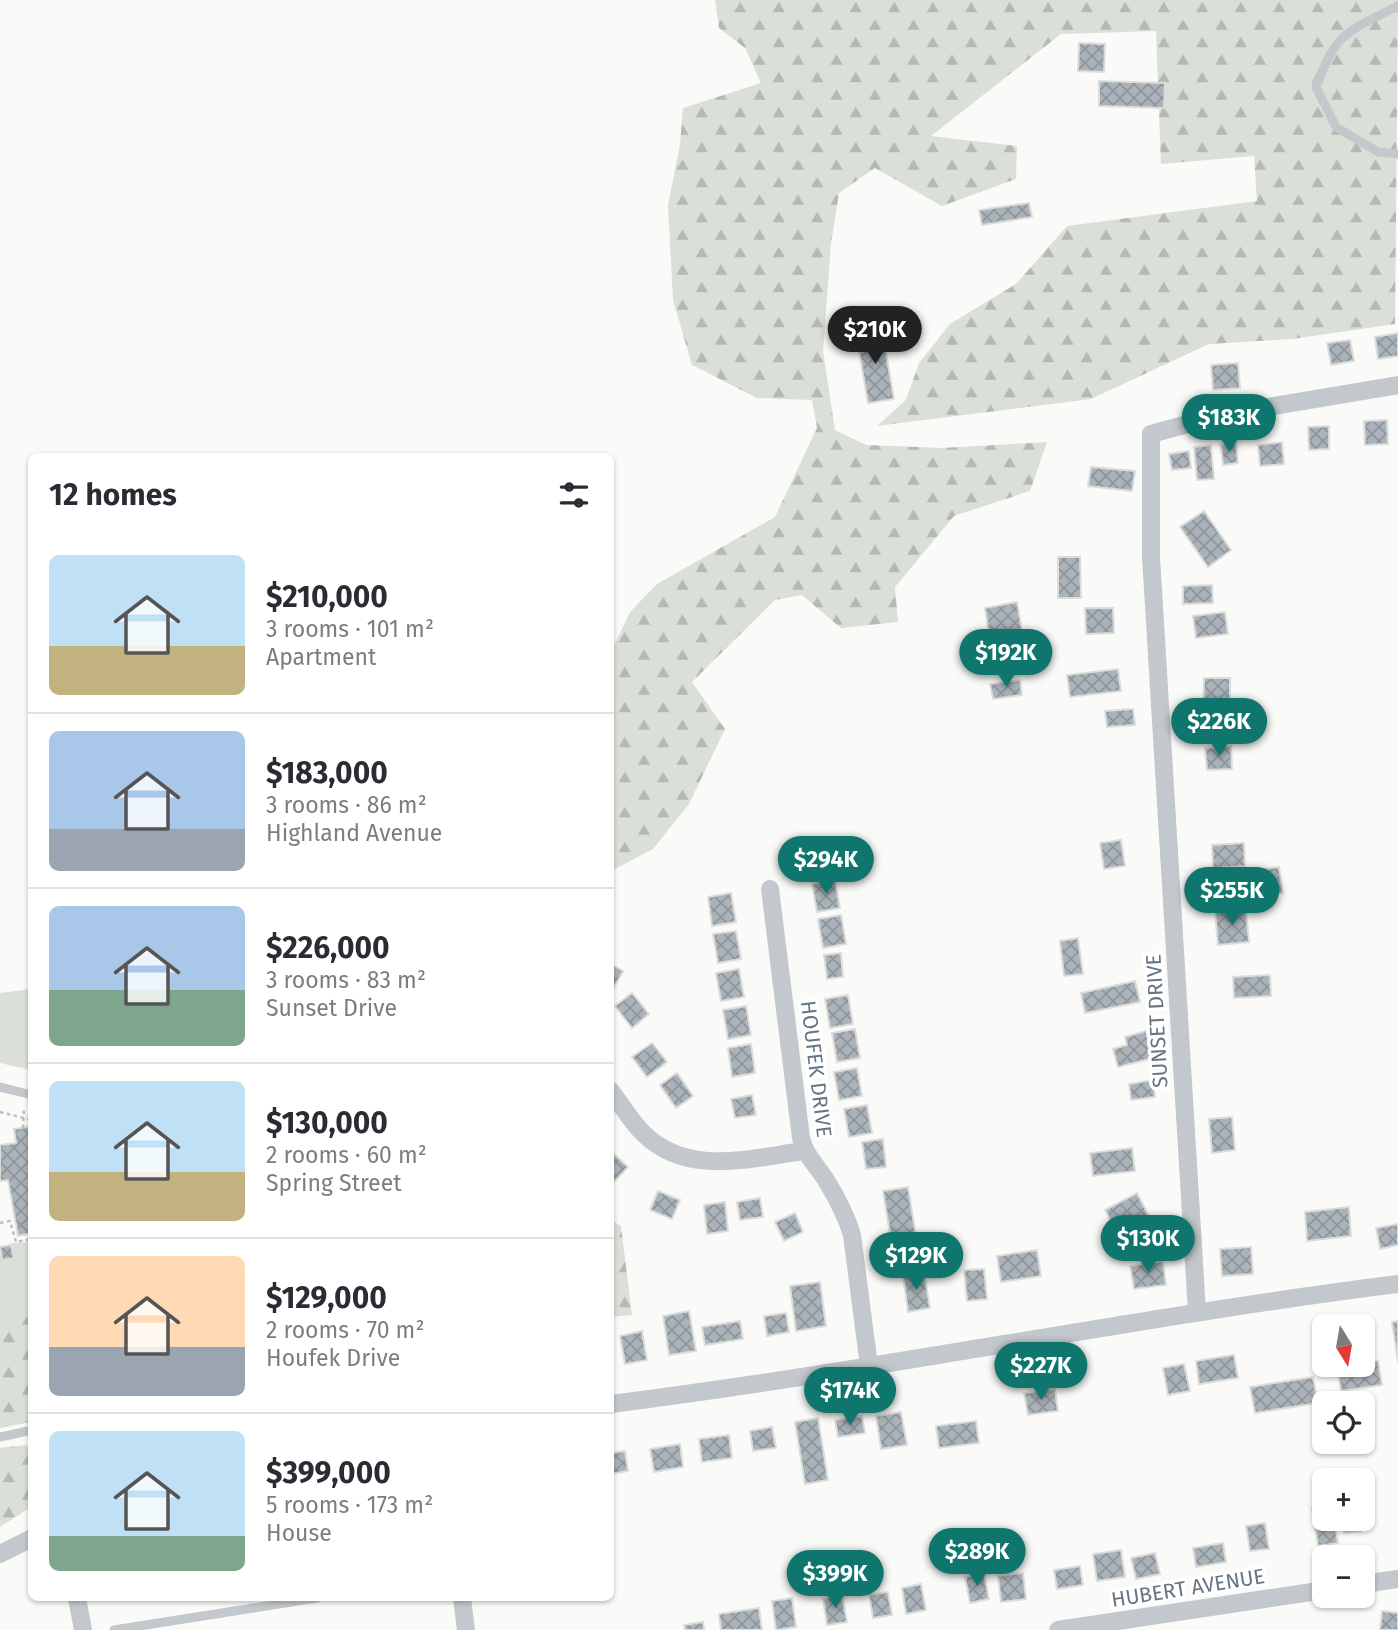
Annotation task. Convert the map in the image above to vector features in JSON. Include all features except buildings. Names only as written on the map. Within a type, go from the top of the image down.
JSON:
[{"type":"street","name":"SUNSET DRIVE","points":[[1197,1312],[1151,557],[1151,434],[1233,412],[1398,386]]},
{"type":"street","name":"HOUFEK DRIVE","points":[[770,889],[804,1151],[827,1181],[846,1215],[852,1235],[869,1366]]},
{"type":"street","points":[[614,1095],[642,1133],[658,1146],[687,1159],[719,1162],[804,1151]]},
{"type":"street","points":[[614,1404],[869,1366],[1197,1312],[1398,1284]]},
{"type":"street","points":[[0,1554],[28,1540]]},
{"type":"street","points":[[1375,1582],[1398,1579]]},
{"type":"street","name":"HUBERT AVENUE","points":[[1058,1630],[1312,1592]]},
{"type":"street","points":[[77,1601],[83,1630]]},
{"type":"street","points":[[462,1601],[466,1630]]},
{"type":"lane","points":[[1398,6],[1347,32],[1329,52],[1316,87],[1336,127],[1378,152],[1398,154]]},
{"type":"lane","points":[[0,1087],[28,1094]]},
{"type":"lane","points":[[0,1437],[28,1431]]},
{"type":"lane","points":[[114,1630],[298,1601]]},
{"type":"path","points":[[23,1128],[22,1117],[28,1100]]},
{"type":"path","points":[[0,1112],[28,1119]]},
{"type":"path","points":[[0,1223],[15,1218]]},
{"type":"path","points":[[10,1221],[16,1242],[28,1240]]},
{"type":"green space","points":[[715,0],[1398,0],[1395,324],[1292,339],[1209,344],[1091,399],[877,426],[906,400],[919,363],[950,324],[1016,284],[1067,226],[1257,201],[1254,156],[1161,164],[1156,31],[1061,34],[931,136],[1017,146],[1016,179],[942,206],[875,168],[839,193],[831,244],[823,351],[835,430],[866,445],[942,448],[1047,442],[1030,491],[954,516],[895,587],[898,622],[841,628],[802,595],[775,600],[692,682],[725,729],[689,804],[653,849],[614,869],[614,646],[630,612],[657,584],[775,517],[817,428],[812,400],[757,398],[692,365],[673,300],[668,205],[680,144],[683,108],[761,83],[745,48],[719,28]]},
{"type":"green space","points":[[28,990],[28,1069],[0,1063],[0,993]]},
{"type":"green space","points":[[614,1222],[621,1226],[632,1315],[614,1317]]},
{"type":"green space","points":[[28,1242],[28,1317],[0,1331],[0,1252],[2,1260],[13,1258],[12,1243]]},
{"type":"green space","points":[[28,1317],[28,1423],[0,1428],[0,1331]]},
{"type":"green space","points":[[28,1446],[28,1509],[0,1527],[0,1448]]}]
